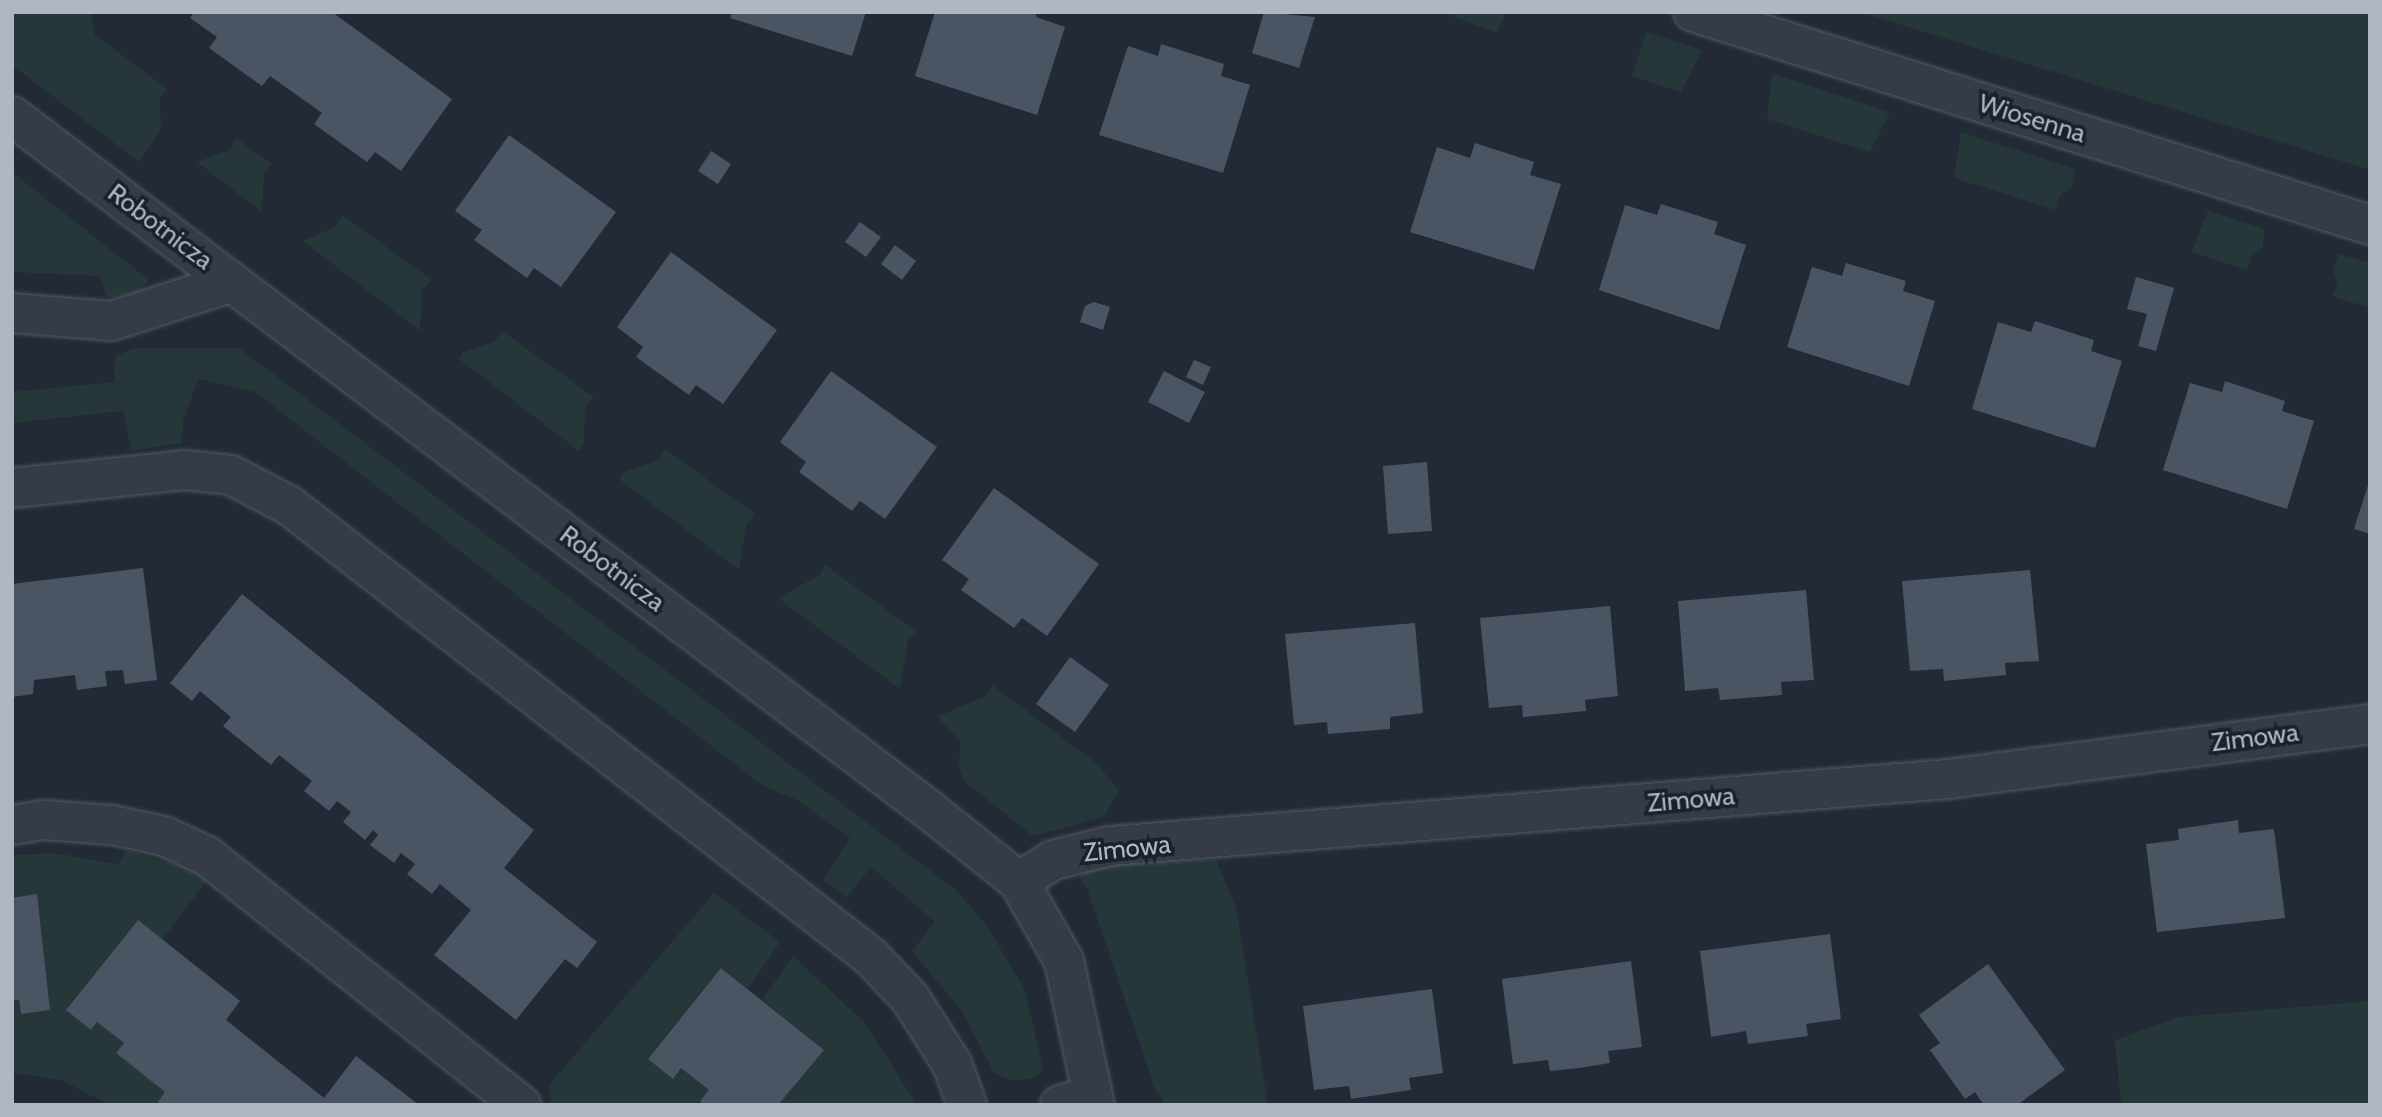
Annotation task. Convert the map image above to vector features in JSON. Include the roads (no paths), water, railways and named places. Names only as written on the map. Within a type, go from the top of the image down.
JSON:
[{"type":"street","name":"Wiosenna","points":[[1693,12],[2370,225]]},
{"type":"street","name":"Robotnicza","points":[[12,116],[1019,882],[1064,961],[1083,1102]]},
{"type":"street","points":[[12,313],[112,321],[232,282]]},
{"type":"street","points":[[12,488],[185,470],[231,475],[290,506],[870,956],[910,998],[952,1064],[967,1105]]},
{"type":"street","name":"Zimowa","points":[[1019,882],[1053,860],[1110,846],[1176,844],[1948,779],[2370,724]]},
{"type":"street","points":[[12,825],[44,820],[113,825],[164,836],[207,856],[521,1105]]}]
